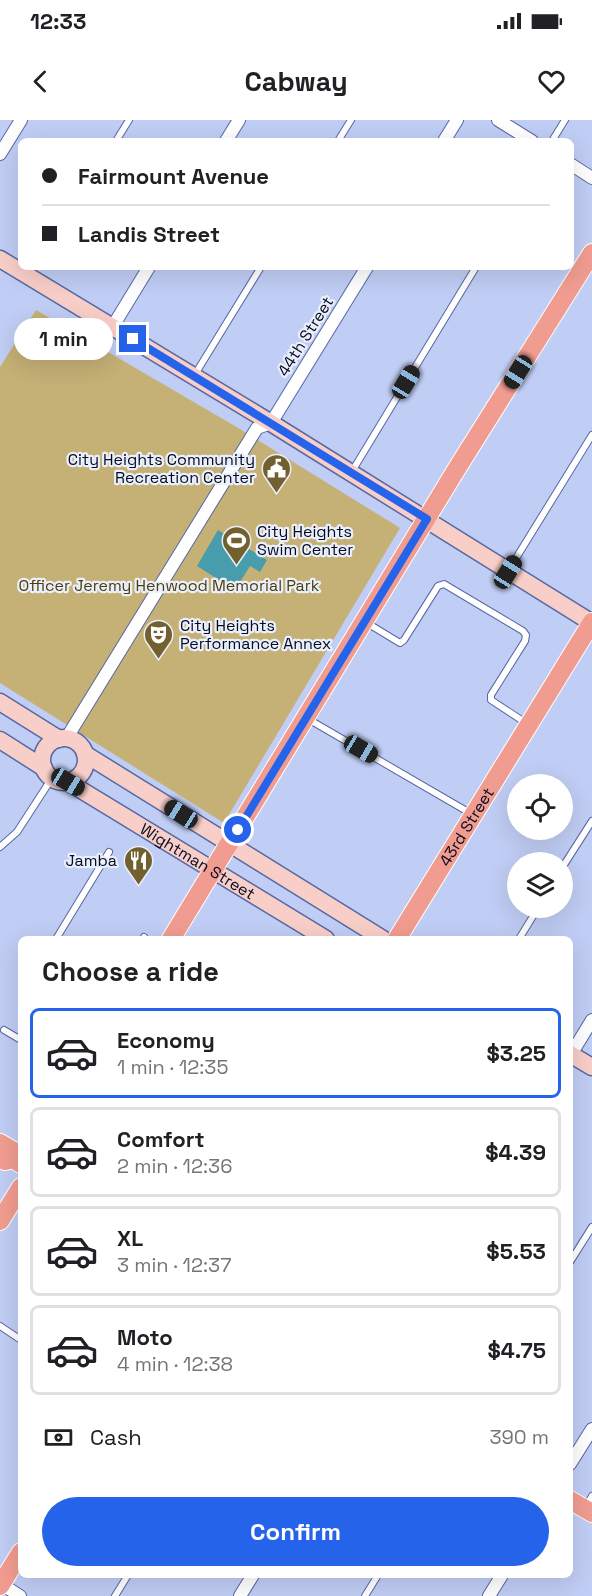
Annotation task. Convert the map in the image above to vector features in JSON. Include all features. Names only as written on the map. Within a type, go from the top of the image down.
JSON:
[{"type":"main road","points":[[173,936],[364,621],[592,253]]},
{"type":"main road","points":[[0,259],[18,266]]},
{"type":"main road","points":[[35,272],[113,326],[592,623]]},
{"type":"main road","name":"43rd Street","points":[[399,936],[592,623]]},
{"type":"main road","name":"Wightman Street","points":[[0,702],[63,739],[78,744],[85,754],[378,936]]},
{"type":"main road","points":[[63,739],[53,742],[44,753],[55,776],[75,779],[84,769],[85,754]]},
{"type":"main road","name":"Wightman Street","points":[[0,740],[55,776],[321,936]]},
{"type":"main road","points":[[573,1057],[592,1067]]},
{"type":"main road","points":[[0,1143],[12,1150],[11,1160]]},
{"type":"main road","points":[[0,1221],[18,1192]]},
{"type":"main road","points":[[0,1584],[18,1557]]},
{"type":"street","points":[[0,154],[21,120]]},
{"type":"street","points":[[228,138],[239,120]]},
{"type":"street","points":[[446,138],[457,120]]},
{"type":"street","points":[[498,120],[527,138]]},
{"type":"street","points":[[574,166],[592,178]]},
{"type":"street","points":[[113,326],[147,270]]},
{"type":"street","name":"44th Street","points":[[63,739],[257,428],[271,423],[365,270]]},
{"type":"street","points":[[573,1050],[592,1020]]},
{"type":"street","points":[[573,1459],[592,1429]]},
{"type":"street","points":[[240,1596],[251,1578]]},
{"type":"street","points":[[489,1596],[500,1578]]},
{"type":"street","points":[[0,1584],[20,1596]]},
{"type":"lane","points":[[118,138],[129,120]]},
{"type":"lane","points":[[340,138],[351,120]]},
{"type":"lane","points":[[554,138],[565,120]]},
{"type":"lane","points":[[194,377],[259,270]]},
{"type":"lane","points":[[350,473],[474,270]]},
{"type":"lane","points":[[508,572],[592,435]]},
{"type":"lane","points":[[364,621],[400,643],[438,586],[444,584],[516,627],[526,635],[525,641],[491,695],[491,700],[529,725]]},
{"type":"lane","points":[[306,717],[473,815]]},
{"type":"lane","points":[[0,847],[16,832],[55,776]]},
{"type":"lane","points":[[572,852],[592,821]]},
{"type":"lane","points":[[58,936],[109,852]]},
{"type":"lane","points":[[521,936],[532,918]]},
{"type":"lane","points":[[4,1030],[18,1038]]},
{"type":"lane","points":[[573,1257],[592,1227]]},
{"type":"lane","points":[[0,1326],[18,1338]]},
{"type":"lane","points":[[115,1596],[126,1578]]},
{"type":"lane","points":[[365,1596],[376,1578]]},
{"type":"green space","name":"Officer Jeremy Henwood Memorial Park","points":[[36,310],[240,429],[400,528],[224,823],[0,683],[0,367]]},
{"type":"shaded area","points":[[218,530],[267,560],[260,572],[250,566],[235,590],[197,566]]},
{"type":"place","name":"City Heights Community Recreation Center","points":[[276,494]]},
{"type":"place","name":"City Heights Swim Center","points":[[236,566]]},
{"type":"place","name":"City Heights Performance Annex","points":[[159,660]]},
{"type":"place","name":"Jamba","points":[[138,886]]},
{"type":"route","points":[[133,339],[427,519],[238,830]]}]
